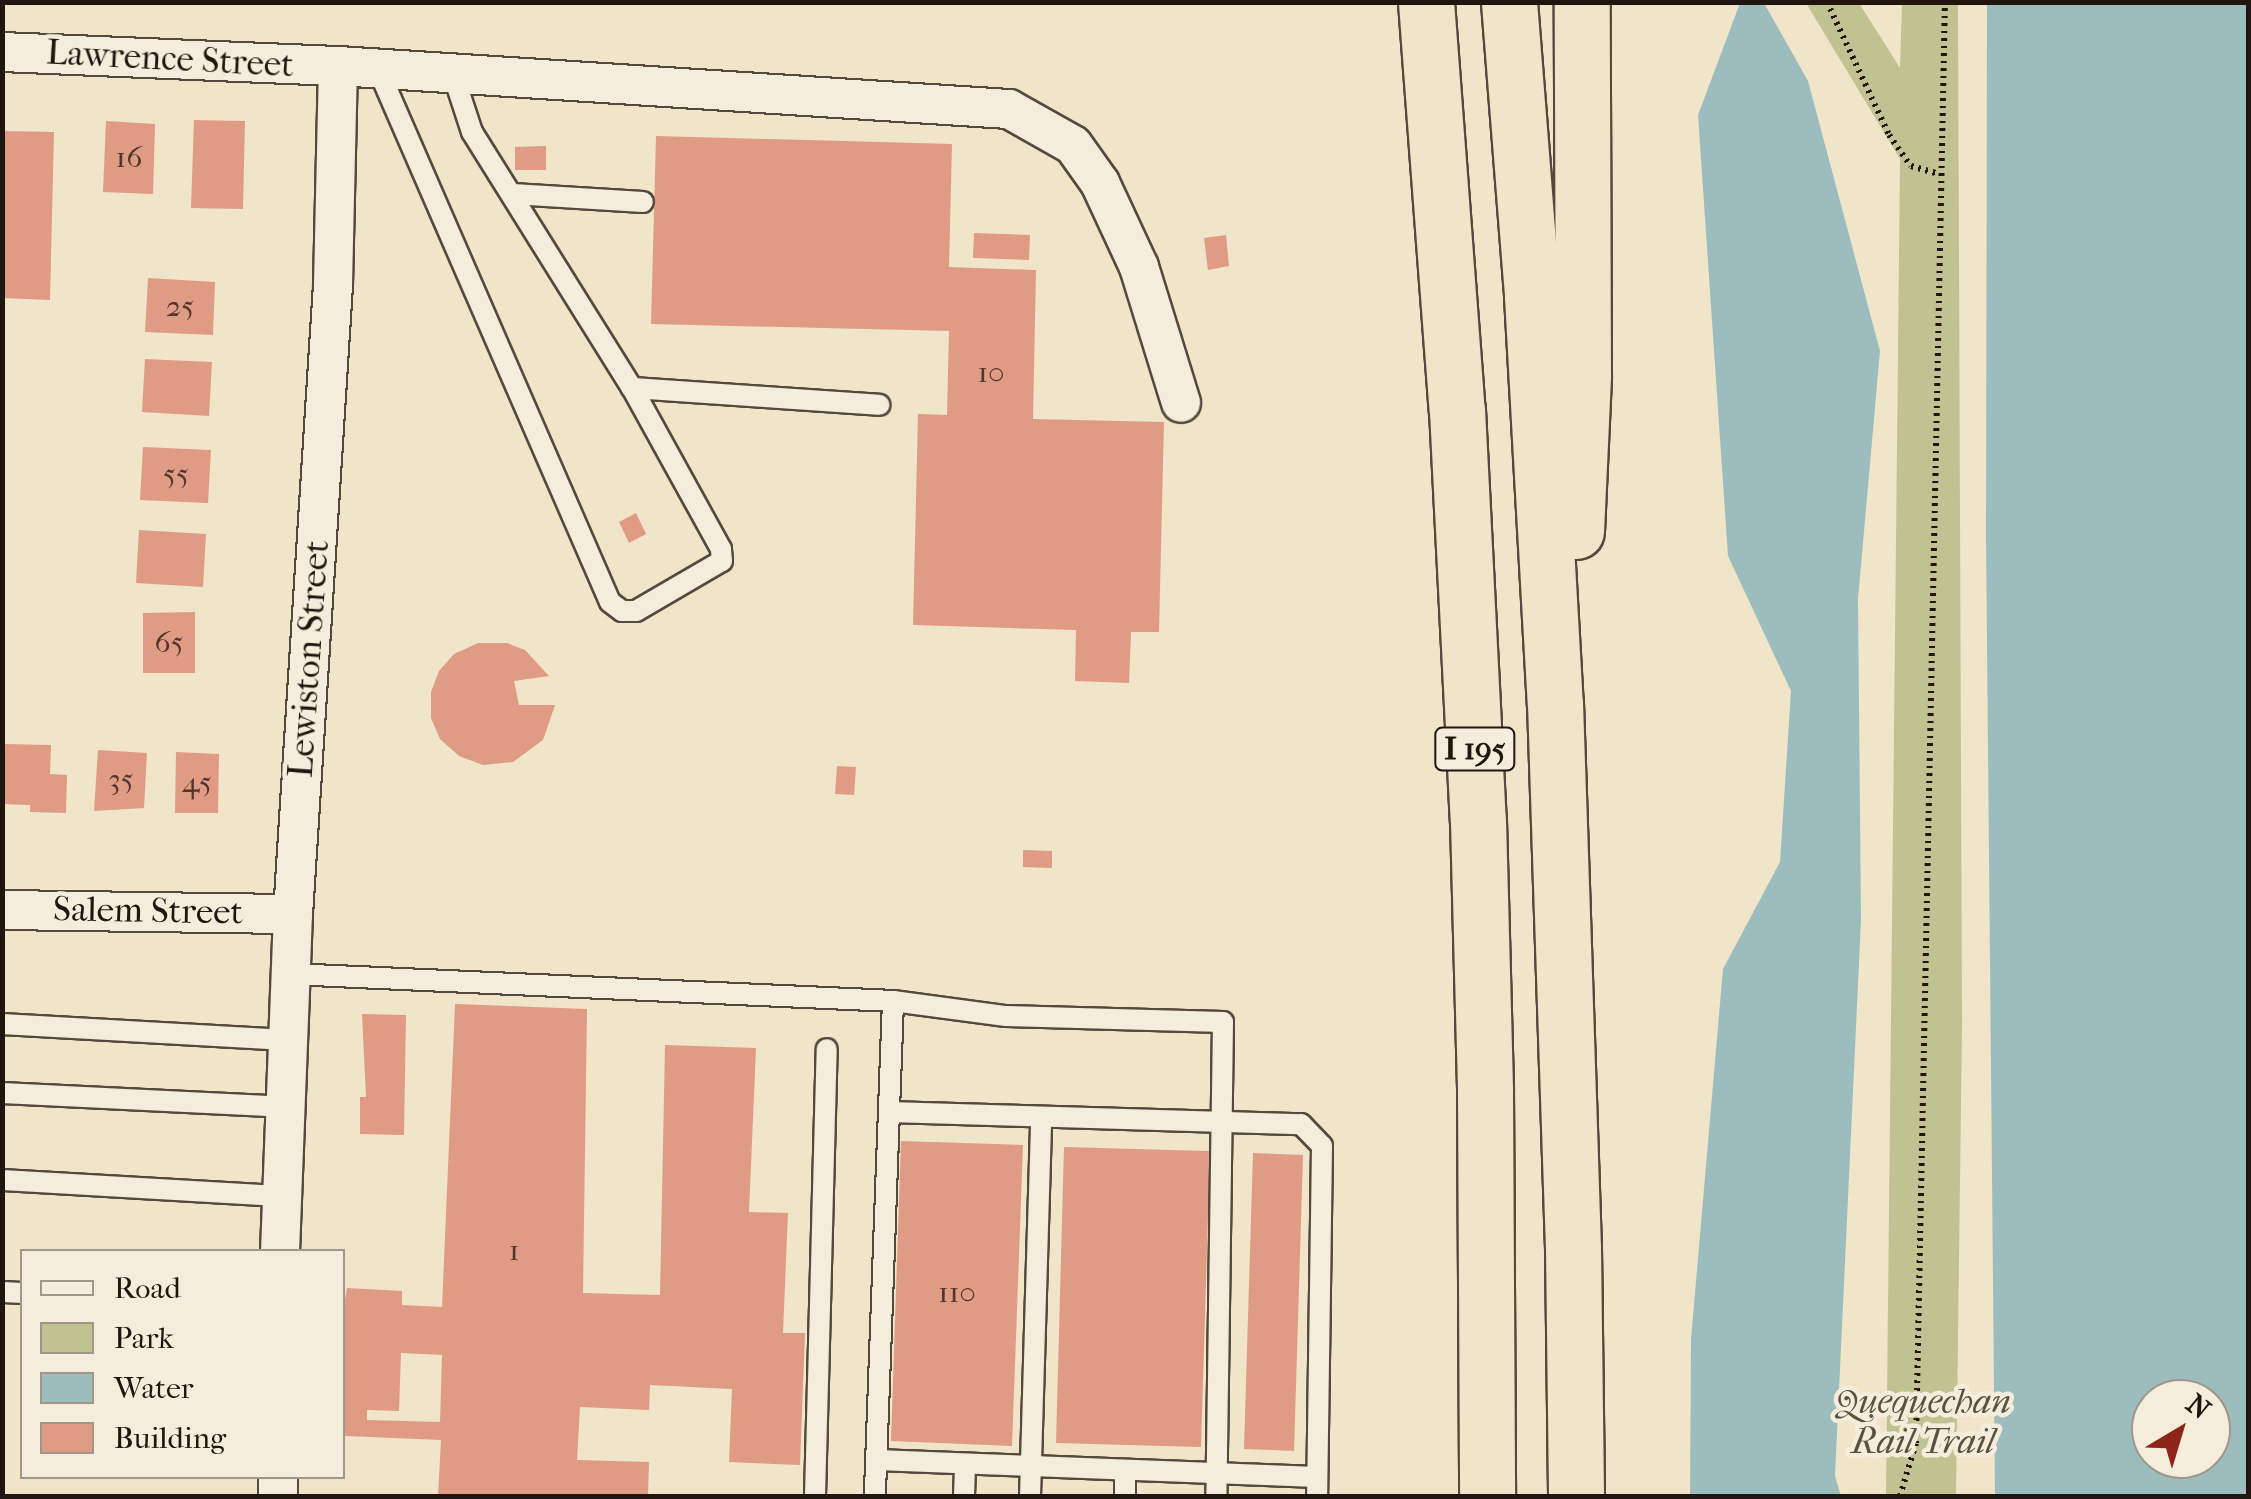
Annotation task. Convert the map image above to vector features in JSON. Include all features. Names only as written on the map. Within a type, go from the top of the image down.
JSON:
[{"type":"highway","name":"I 195","points":[[1426,2],[1457,410],[1478,820],[1486,1168],[1486,1496]]},
{"type":"highway","name":"I 195","points":[[1509,2],[1537,372],[1560,839],[1576,1496]]},
{"type":"highway","points":[[1560,839],[1583,375],[1582,2]]},
{"type":"street","name":"Lawrence Street","points":[[2,52],[338,66],[1009,109],[1073,145],[1100,182],[1139,267],[1181,402]]},
{"type":"street","name":"Lewiston Street","points":[[280,1249],[292,914],[324,455],[338,66]]},
{"type":"street","name":"Salem Street","points":[[2,910],[292,914]]},
{"type":"lane","points":[[378,69],[610,602],[622,611],[636,611],[722,562],[721,549],[632,388],[472,132],[453,74]]},
{"type":"lane","points":[[513,194],[642,202]]},
{"type":"lane","points":[[632,388],[879,406]]},
{"type":"lane","points":[[290,974],[894,1001],[1006,1016],[1223,1022],[1216,1496]]},
{"type":"lane","points":[[875,1496],[894,1001]]},
{"type":"lane","points":[[2,1024],[287,1040]]},
{"type":"lane","points":[[815,1496],[826,1050]]},
{"type":"lane","points":[[2,1093],[284,1107]]},
{"type":"lane","points":[[877,1460],[1216,1473],[1317,1487],[1322,1146],[1301,1124],[889,1112]]},
{"type":"lane","points":[[1030,1496],[1042,1116]]},
{"type":"lane","points":[[2,1180],[282,1196]]},
{"type":"lane","points":[[964,1496],[965,1464]]},
{"type":"lane","points":[[1124,1496],[1126,1470]]},
{"type":"path","points":[[1827,2],[1889,135],[1911,166],[1939,174]]},
{"type":"path","points":[[1900,1496],[1916,1443],[1939,174],[1946,2]]},
{"type":"green space","name":"Quequechan Rail Trail","points":[[1806,3],[1859,3],[1900,68],[1902,3],[1958,3],[1962,1025],[1956,1496],[1886,1496],[1900,159]]},
{"type":"water","points":[[1740,3],[1764,3],[1808,81],[1880,351],[1858,599],[1861,920],[1835,1476],[1841,1496],[1690,1496],[1691,1339],[1723,969],[1780,862],[1791,691],[1728,556],[1698,115]]},
{"type":"water","points":[[1987,3],[2248,3],[2248,1496],[1995,1496],[1986,536]]},
{"type":"building","points":[[194,120],[245,121],[243,209],[191,208]]},
{"type":"building","points":[[106,121],[155,124],[153,194],[103,192]]},
{"type":"building","points":[[2,131],[54,132],[50,300],[2,298]]},
{"type":"building","points":[[656,136],[952,144],[949,267],[1036,270],[1033,419],[1164,422],[1159,632],[1131,632],[1129,683],[1075,681],[1076,630],[913,625],[918,414],[947,415],[949,331],[651,324]]},
{"type":"building","points":[[546,146],[546,170],[515,170],[515,147]]},
{"type":"building","points":[[974,233],[1030,235],[1029,260],[973,258]]},
{"type":"building","points":[[1226,235],[1229,266],[1208,270],[1204,238]]},
{"type":"building","points":[[148,278],[215,282],[213,335],[145,332]]},
{"type":"building","points":[[145,359],[212,362],[209,416],[142,412]]},
{"type":"building","points":[[143,447],[211,450],[208,503],[140,500]]},
{"type":"building","points":[[636,513],[646,534],[629,543],[619,522]]},
{"type":"building","points":[[139,530],[206,534],[203,587],[136,583]]},
{"type":"building","points":[[195,612],[195,673],[143,673],[143,613]]},
{"type":"building","points":[[478,643],[507,643],[525,650],[549,676],[514,681],[519,705],[555,705],[543,740],[513,762],[483,765],[459,756],[440,739],[431,718],[431,692],[439,671],[454,654]]},
{"type":"building","points":[[4,744],[51,745],[50,774],[67,775],[66,813],[30,812],[30,805],[2,804]]},
{"type":"building","points":[[98,750],[147,753],[144,808],[94,811]]},
{"type":"building","points":[[176,752],[219,754],[218,813],[175,813]]},
{"type":"building","points":[[837,766],[856,767],[854,795],[835,794]]},
{"type":"building","points":[[1023,850],[1052,851],[1052,868],[1023,867]]},
{"type":"building","points":[[455,1004],[587,1009],[583,1293],[660,1295],[665,1045],[756,1048],[749,1212],[788,1213],[783,1333],[805,1333],[800,1465],[729,1462],[732,1389],[650,1385],[649,1410],[580,1407],[577,1460],[649,1462],[648,1496],[438,1496],[441,1440],[345,1436],[347,1288],[402,1291],[402,1305],[442,1307]],"holes":[[[401,1353],[442,1355],[440,1422],[367,1420],[367,1410],[399,1411]]]},
{"type":"building","points":[[362,1014],[406,1015],[404,1135],[360,1134],[360,1097],[366,1097]]},
{"type":"building","points":[[901,1141],[1023,1145],[1012,1446],[891,1441]]},
{"type":"building","points":[[1064,1147],[1210,1151],[1201,1447],[1056,1443]]},
{"type":"building","points":[[1253,1153],[1303,1155],[1294,1451],[1244,1449]]}]
